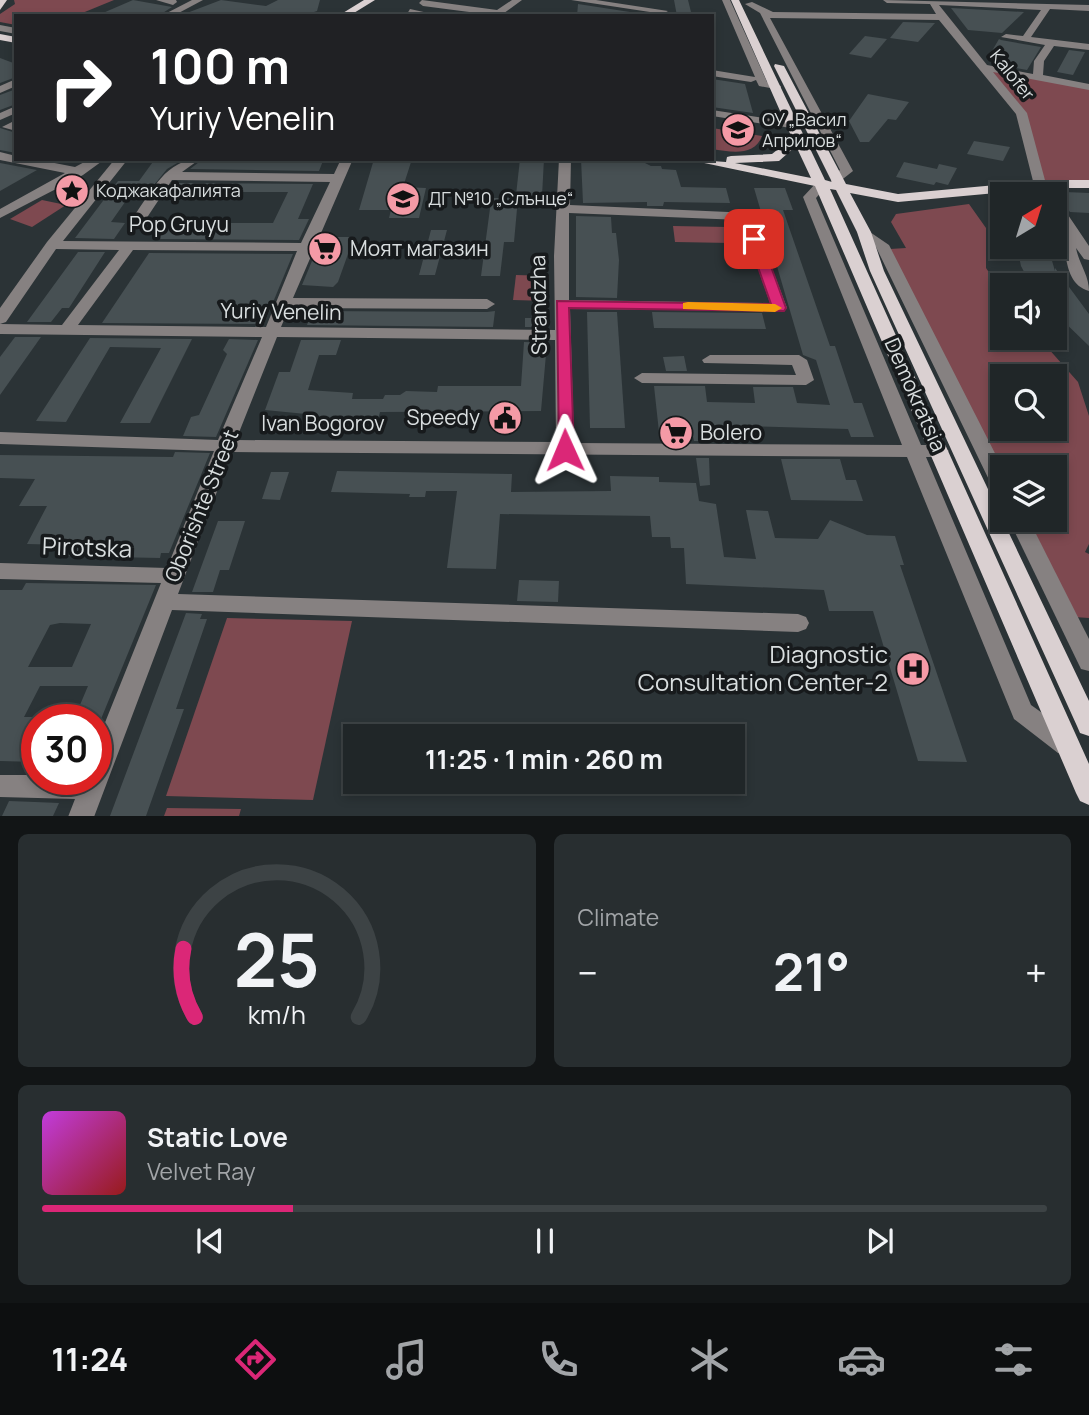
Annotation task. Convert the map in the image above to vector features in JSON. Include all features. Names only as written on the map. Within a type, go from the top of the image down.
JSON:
[{"type":"main road","points":[[0,7],[3,0]]},
{"type":"main road","points":[[346,14],[371,0]]},
{"type":"main road","points":[[360,14],[384,0]]},
{"type":"main road","name":"Demokratsia","points":[[735,0],[777,88],[797,139],[864,232],[877,271],[1089,726]]},
{"type":"main road","name":"Demokratsia","points":[[748,2],[828,182],[940,452],[1089,793]]},
{"type":"main road","points":[[717,159],[768,160],[781,155],[797,139]]},
{"type":"main road","points":[[717,159],[898,198],[990,191]]},
{"type":"main road","points":[[703,161],[828,182],[951,193]]},
{"type":"main road","points":[[1068,186],[1089,184]]},
{"type":"main road","points":[[864,232],[872,211],[898,198]]},
{"type":"street","points":[[160,0],[173,2]]},
{"type":"street","points":[[169,14],[199,0]]},
{"type":"street","points":[[428,0],[423,3],[490,14]]},
{"type":"street","points":[[497,14],[517,0]]},
{"type":"street","points":[[575,0],[664,13],[662,0]]},
{"type":"street","points":[[726,0],[763,84],[777,88]]},
{"type":"street","points":[[887,0],[1032,3],[1089,8]]},
{"type":"street","name":"Kalofer","points":[[932,0],[942,17],[1021,113],[1041,182]]},
{"type":"street","points":[[748,2],[764,14],[847,171],[809,197],[1023,712],[1068,745]]},
{"type":"street","points":[[1026,38],[1046,9],[1032,3]]},
{"type":"street","points":[[444,14],[455,8]]},
{"type":"street","points":[[410,12],[425,14]]},
{"type":"street","points":[[764,14],[942,17]]},
{"type":"street","points":[[1006,37],[1089,47]]},
{"type":"street","points":[[1038,78],[1039,61],[1051,42]]},
{"type":"street","points":[[986,68],[1089,87]]},
{"type":"street","points":[[714,73],[751,79]]},
{"type":"street","points":[[714,113],[791,125]]},
{"type":"street","points":[[27,161],[76,172],[107,175]]},
{"type":"street","points":[[0,214],[95,161]]},
{"type":"street","points":[[0,319],[52,245],[120,161]]},
{"type":"street","points":[[141,216],[167,176],[191,161]]},
{"type":"street","name":"Oborishte Street","points":[[112,737],[225,446],[306,247],[346,161]]},
{"type":"street","name":"Strandzha","points":[[565,161],[562,335],[565,450]]},
{"type":"street","points":[[167,176],[340,178]]},
{"type":"street","points":[[562,209],[746,216],[779,308],[562,304]]},
{"type":"street","points":[[1069,226],[1089,256]]},
{"type":"street","points":[[1069,226],[1069,256],[1073,268],[1089,288]]},
{"type":"street","name":"Demokratsia","points":[[864,232],[883,245],[990,462]]},
{"type":"street","name":"Pop Gruyu","points":[[52,245],[306,247]]},
{"type":"street","points":[[67,329],[129,246]]},
{"type":"street","name":"Yuriy Venelin","points":[[285,303],[487,304]]},
{"type":"street","name":"Yuriy Venelin","points":[[0,329],[562,335]]},
{"type":"street","points":[[642,378],[806,380],[799,360],[710,360]]},
{"type":"street","name":"Ivan Bogorov","points":[[0,438],[225,446],[940,452]]},
{"type":"street","points":[[1025,532],[1089,662]]},
{"type":"street","name":"Pirotska","points":[[0,572],[173,576]]},
{"type":"street","points":[[164,601],[799,623]]},
{"type":"street","points":[[0,786],[21,785]]},
{"type":"street","name":"Oborishte Street","points":[[81,816],[90,795]]},
{"type":"shaded area","points":[[14,0],[114,0],[80,14],[14,14],[14,25],[0,22],[0,14],[15,4]]},
{"type":"shaded area","points":[[986,68],[1089,87],[1089,184],[1039,182],[1027,130]]},
{"type":"shaded area","points":[[714,128],[762,136],[758,143],[748,150],[714,149]]},
{"type":"shaded area","points":[[42,200],[66,205],[32,227],[10,219]]},
{"type":"shaded area","points":[[969,204],[986,228],[986,268],[990,274],[990,350],[1050,350],[1062,364],[990,364],[990,441],[1067,441],[1067,370],[1078,382],[1089,416],[1089,544],[1085,552],[1089,554],[1089,618],[1074,617],[1031,532],[1067,532],[1067,455],[993,455],[890,249],[906,248],[891,222],[896,214]]},
{"type":"shaded area","points":[[673,226],[728,227],[731,243],[675,242]]},
{"type":"shaded area","points":[[516,275],[549,276],[548,301],[513,300]]},
{"type":"shaded area","points":[[227,618],[352,621],[313,800],[166,796]]},
{"type":"shaded area","points":[[167,808],[241,809],[239,816],[164,816]]},
{"type":"building","points":[[133,0],[172,7],[161,14],[101,14]]},
{"type":"building","points":[[221,0],[266,6],[278,0],[320,0],[317,11],[308,14],[184,14]]},
{"type":"building","points":[[674,0],[688,0],[692,14],[677,14]]},
{"type":"building","points":[[578,4],[630,12],[628,14],[577,14]]},
{"type":"building","points":[[951,8],[1024,12],[1002,33],[968,30]]},
{"type":"building","points":[[903,22],[935,23],[918,42],[890,38]]},
{"type":"building","points":[[865,36],[887,39],[871,58],[849,54]]},
{"type":"building","points":[[999,39],[1041,47],[1027,70],[1006,66],[1007,54],[992,51]]},
{"type":"building","points":[[1069,50],[1085,52],[1073,75],[1057,72]]},
{"type":"building","points":[[0,58],[14,63],[14,78],[0,83]]},
{"type":"building","points":[[714,79],[745,84],[753,113],[714,107]]},
{"type":"building","points":[[14,90],[14,105],[0,110],[0,95]]},
{"type":"building","points":[[868,94],[909,102],[896,120],[888,119],[869,142],[860,142],[849,121]]},
{"type":"building","points":[[0,128],[14,132],[14,153],[0,150]]},
{"type":"building","points":[[974,141],[1010,147],[1003,161],[967,154]]},
{"type":"building","points":[[154,161],[181,161],[167,169],[145,196],[130,195],[111,222],[125,223],[114,239],[75,238],[118,181],[139,181]]},
{"type":"building","points":[[200,161],[323,161],[319,171],[190,169]]},
{"type":"building","points":[[373,161],[411,161],[403,187],[426,188],[419,218],[389,218],[391,210],[359,210]]},
{"type":"building","points":[[520,161],[544,161],[542,196],[516,195]]},
{"type":"building","points":[[581,161],[641,161],[651,166],[661,166],[662,169],[676,170],[681,187],[726,188],[730,203],[664,202],[663,206],[647,206],[647,202],[583,203]]},
{"type":"building","points":[[904,162],[937,169],[939,164],[957,168],[948,185],[936,182],[934,185],[896,177]]},
{"type":"building","points":[[0,163],[37,170],[0,191]]},
{"type":"building","points":[[173,183],[313,184],[298,219],[309,219],[299,240],[158,239],[168,223],[273,223],[288,192],[235,192],[230,197],[165,196]]},
{"type":"building","points":[[754,188],[785,188],[793,210],[783,210],[830,346],[835,346],[854,403],[862,403],[874,437],[851,437],[848,429],[707,425],[708,441],[694,441],[692,432],[659,432],[654,386],[705,386],[707,402],[755,403],[753,387],[793,387],[797,403],[830,405],[816,360],[803,355]]},
{"type":"building","points":[[1068,192],[1089,193],[1089,213],[1070,212]]},
{"type":"building","points":[[494,198],[518,198],[514,242],[504,242],[500,276],[481,276],[491,201]]},
{"type":"building","points":[[576,216],[611,217],[619,260],[617,298],[576,297]]},
{"type":"building","points":[[431,230],[447,230],[435,275],[419,275]]},
{"type":"building","points":[[322,237],[350,237],[349,240],[353,240],[338,282],[333,287],[302,285]]},
{"type":"building","points":[[78,252],[105,252],[69,308],[62,308],[51,322],[27,322]]},
{"type":"building","points":[[149,253],[293,254],[264,324],[102,323]]},
{"type":"building","points":[[1020,259],[1052,259],[1055,271],[1055,268],[1059,273],[1025,273]]},
{"type":"building","points":[[1067,284],[1089,314],[1089,346],[1067,325]]},
{"type":"building","points":[[312,311],[495,311],[493,327],[307,325]]},
{"type":"building","points":[[587,312],[617,312],[625,428],[590,428]]},
{"type":"building","points":[[652,312],[762,313],[766,329],[654,328]]},
{"type":"building","points":[[525,318],[547,318],[547,327],[525,327]]},
{"type":"building","points":[[15,337],[41,337],[0,395],[0,357]]},
{"type":"building","points":[[90,338],[192,339],[150,423],[120,423],[161,348],[110,347],[66,422],[36,421]]},
{"type":"building","points":[[229,339],[258,340],[216,437],[183,436],[191,417],[199,415],[227,354],[223,350]]},
{"type":"building","points":[[301,340],[341,340],[336,355],[319,355],[308,390],[353,393],[352,399],[383,399],[385,395],[400,395],[406,391],[437,392],[438,386],[521,386],[524,342],[547,343],[541,411],[380,412],[378,420],[369,421],[304,420],[306,414],[265,410],[279,372],[290,372]]},
{"type":"building","points":[[684,356],[687,371],[666,371],[663,357]]},
{"type":"building","points":[[175,452],[210,453],[169,553],[161,553],[160,558],[63,556],[69,545],[27,544],[47,506],[19,506],[35,479],[0,478],[0,455],[173,457]]},
{"type":"building","points":[[696,458],[709,458],[710,485],[700,486]]},
{"type":"building","points":[[781,459],[840,459],[846,480],[856,480],[863,501],[791,500]]},
{"type":"building","points":[[337,471],[512,474],[511,492],[611,491],[610,476],[659,477],[659,482],[696,483],[699,501],[716,504],[724,557],[756,559],[746,510],[768,511],[775,538],[818,539],[830,520],[867,535],[895,536],[904,565],[900,565],[967,762],[918,761],[873,611],[829,611],[824,590],[686,584],[684,548],[671,548],[670,537],[652,537],[650,516],[500,514],[496,569],[447,568],[457,491],[426,491],[425,497],[409,497],[410,494],[331,492]]},
{"type":"building","points":[[271,472],[289,472],[280,500],[262,499]]},
{"type":"building","points":[[218,521],[245,521],[229,570],[220,570],[213,592],[192,592]]},
{"type":"building","points":[[519,580],[559,581],[558,602],[517,601]]},
{"type":"building","points":[[26,583],[156,585],[107,704],[80,704],[88,686],[40,686],[31,704],[21,704],[21,762],[0,761],[0,590],[22,590]],"holes":[[[91,624],[72,667],[28,667],[50,625]]]},
{"type":"building","points":[[186,613],[202,614],[200,619],[207,619],[176,709],[184,709],[146,816],[110,816]]},
{"type":"building","points":[[9,801],[59,803],[53,816],[2,816]]},
{"type":"slow traffic","points":[[688,306],[775,308]]},
{"type":"place","name":"ОУ „Васил Априлов“","points":[[738,130]]},
{"type":"place","name":"Коджакафалията","points":[[72,191]]},
{"type":"place","name":"ДГ №10 „Слънце“","points":[[403,199]]},
{"type":"place","name":"Моят магазин","points":[[325,249]]},
{"type":"place","name":"Speedy","points":[[505,418]]},
{"type":"place","name":"Bolero","points":[[676,433]]},
{"type":"place","name":"Diagnostic Consultation Center-2","points":[[913,669]]},
{"type":"route","points":[[565,450],[562,304],[779,308],[754,239]]}]
